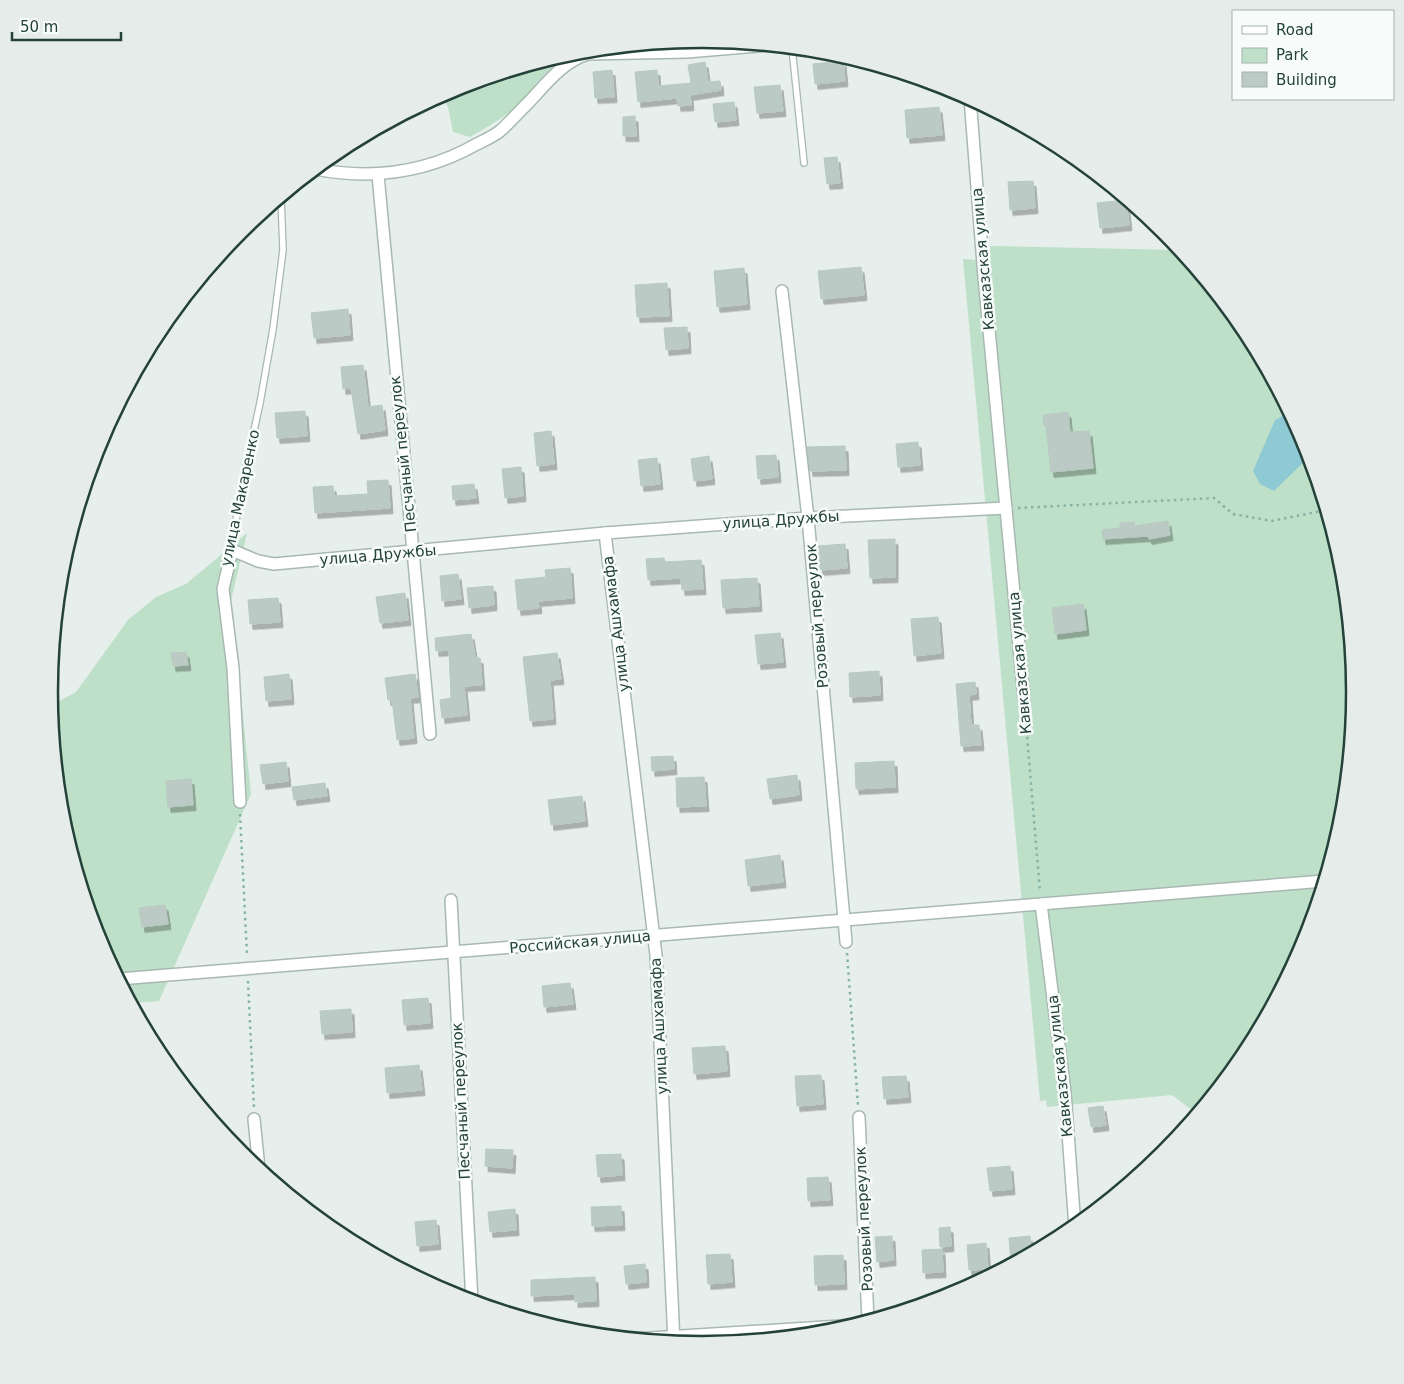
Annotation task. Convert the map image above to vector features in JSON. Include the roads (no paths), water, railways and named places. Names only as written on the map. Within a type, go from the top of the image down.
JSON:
[{"type":"street","points":[[615,53],[732,49]]},
{"type":"street","points":[[325,170],[343,174],[378,175],[408,171],[454,157],[499,132],[570,61]]},
{"type":"street","name":"Кавказcкая улица","points":[[971,107],[1024,699]]},
{"type":"street","name":"Песчаный переулок","points":[[378,175],[430,734]]},
{"type":"street","name":"Розовый переулок","points":[[782,291],[808,518],[846,942]]},
{"type":"street","name":"улица Дружбы","points":[[232,550],[258,561],[274,564],[413,553],[605,533],[808,518],[1006,508]]},
{"type":"street","name":"улица Ашхамафа","points":[[605,533],[654,936],[674,1335]]},
{"type":"street","name":"улица Макаренко","points":[[232,550],[223,589],[233,668],[239,745],[240,802]]},
{"type":"street","name":"Российская улица","points":[[125,979],[1318,882]]},
{"type":"street","name":"Песчаный переулок","points":[[451,900],[472,1293]]},
{"type":"street","name":"Кавказcкая улица","points":[[1041,904],[1065,1093],[1074,1217]]},
{"type":"street","name":"Розовый переулок","points":[[859,1117],[868,1315]]},
{"type":"street","points":[[254,1119],[258,1159]]},
{"type":"street","points":[[714,1336],[801,1329]]},
{"type":"lane","points":[[793,54],[804,163]]},
{"type":"lane","name":"улица Макаренко","points":[[232,550],[239,499],[260,403],[273,329],[283,250],[281,204]]},
{"type":"water","points":[[1284,415],[1303,462],[1274,491],[1260,484],[1253,471],[1275,420]]}]
